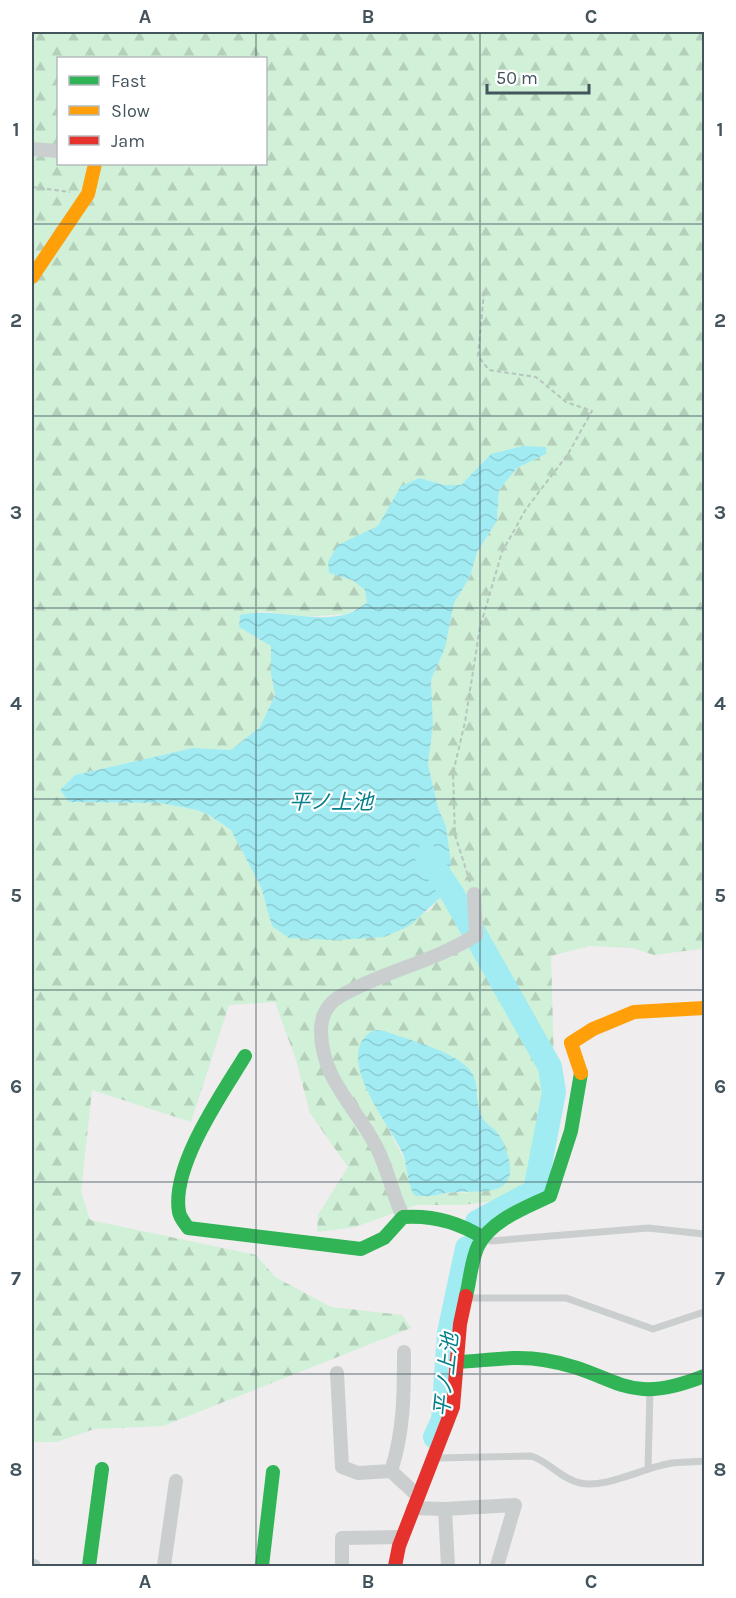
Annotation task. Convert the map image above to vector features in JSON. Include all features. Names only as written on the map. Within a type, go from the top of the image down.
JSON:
[{"type":"street","points":[[32,149],[57,151]]},
{"type":"street","points":[[32,277],[88,194],[95,165]]},
{"type":"street","points":[[403,1217],[377,1148],[334,1083],[321,1049],[321,1020],[330,1003],[360,986],[455,948],[477,934],[474,894]]},
{"type":"street","points":[[395,1566],[396,1538],[415,1502],[453,1407],[460,1324],[482,1237],[505,1220],[550,1196],[571,1131],[581,1070],[571,1043],[593,1029],[634,1012],[705,1008]]},
{"type":"street","points":[[244,1056],[192,1153],[178,1188],[176,1210],[180,1222],[188,1228],[361,1250],[384,1238],[403,1217],[430,1218],[466,1228],[482,1237]]},
{"type":"street","points":[[404,1352],[404,1407],[397,1477],[415,1502],[446,1509],[515,1504],[497,1566]]},
{"type":"street","points":[[456,1362],[543,1360],[565,1364],[622,1386],[650,1391],[670,1389],[705,1376]]},
{"type":"street","points":[[337,1373],[342,1467],[358,1473],[397,1477]]},
{"type":"street","points":[[89,1566],[102,1469]]},
{"type":"street","points":[[262,1566],[273,1472]]},
{"type":"street","points":[[164,1566],[176,1481]]},
{"type":"street","points":[[446,1509],[448,1566]]},
{"type":"street","points":[[342,1566],[342,1538],[396,1538]]},
{"type":"lane","points":[[482,1237],[491,1241],[648,1228],[705,1234]]},
{"type":"lane","points":[[467,1298],[566,1298],[653,1329],[705,1312]]},
{"type":"lane","points":[[648,1469],[650,1391]]},
{"type":"lane","points":[[433,1458],[531,1456],[545,1460],[569,1480],[582,1484],[596,1484],[671,1463],[705,1461]]},
{"type":"path","points":[[32,187],[88,194]]},
{"type":"path","points":[[474,894],[455,835],[453,773],[465,722],[480,627],[502,552],[526,509],[568,454],[592,411],[566,402],[536,377],[489,370],[478,356],[484,292]]},
{"type":"green space","points":[[32,32],[704,32],[704,946],[700,949],[654,955],[633,948],[589,946],[551,956],[556,1131],[527,1197],[462,1205],[417,1205],[355,1227],[317,1232],[318,1215],[348,1167],[310,1113],[296,1060],[275,1002],[229,1005],[191,1122],[92,1090],[81,1192],[90,1220],[256,1255],[275,1277],[331,1307],[402,1315],[411,1328],[163,1426],[94,1429],[57,1442],[32,1442]],"holes":[[[491,454],[546,454],[517,468],[499,490],[497,521],[477,552],[470,577],[454,603],[445,648],[431,680],[433,725],[428,764],[438,808],[446,826],[445,882],[440,898],[428,912],[272,926],[261,887],[231,830],[209,815],[197,810],[160,803],[69,802],[60,790],[75,775],[193,748],[231,750],[260,727],[275,695],[271,674],[271,646],[239,627],[260,611],[303,617],[346,614],[368,603],[365,590],[352,580],[329,573],[378,526],[388,509],[420,478],[445,485],[461,485]],[[385,1031],[451,1056],[464,1064],[478,1094],[476,1104],[483,1120],[498,1133],[467,1193],[455,1192],[423,1197],[384,1120]]]},
{"type":"water","name":"平ノ上池","points":[[523,446],[546,447],[546,454],[517,468],[499,490],[497,521],[477,552],[470,577],[454,603],[445,648],[431,680],[433,725],[428,764],[438,808],[446,826],[451,864],[440,898],[409,926],[384,937],[335,940],[289,938],[272,926],[261,887],[231,830],[209,815],[197,810],[160,803],[69,802],[60,790],[75,775],[193,748],[231,750],[260,727],[275,695],[271,674],[271,646],[239,627],[240,615],[267,613],[334,617],[347,614],[367,603],[365,590],[352,580],[329,573],[328,562],[338,545],[378,526],[401,486],[420,478],[444,485],[461,485],[491,454]]},
{"type":"water","points":[[374,1030],[385,1031],[429,1046],[451,1056],[468,1068],[475,1079],[481,1115],[498,1134],[509,1160],[510,1172],[507,1181],[501,1187],[483,1191],[414,1195],[403,1154],[377,1109],[360,1073],[358,1056],[362,1041]]},
{"type":"waterway","name":"平ノ上池","points":[[427,856],[453,895],[550,1067],[554,1092],[535,1191],[477,1222]]},
{"type":"waterway","name":"平ノ上池","points":[[435,1437],[443,1420],[449,1333],[467,1248]]},
{"type":"traffic: fast","points":[[245,1056],[190,1152],[179,1194],[179,1212],[188,1228],[361,1249],[384,1238],[403,1217],[424,1217],[463,1227],[482,1237]]},
{"type":"traffic: fast","points":[[466,1296],[474,1258],[484,1237],[500,1222],[550,1196],[571,1131],[581,1073]]},
{"type":"traffic: fast","points":[[456,1362],[511,1358],[544,1360],[568,1365],[636,1388],[655,1389],[704,1376]]},
{"type":"traffic: fast","points":[[89,1566],[102,1469]]},
{"type":"traffic: fast","points":[[262,1566],[273,1472]]},
{"type":"traffic: slow","points":[[32,277],[88,194],[95,165]]},
{"type":"traffic: slow","points":[[581,1073],[571,1043],[593,1029],[634,1012],[704,1008]]},
{"type":"traffic: jam","points":[[395,1566],[399,1546],[453,1407],[460,1324],[466,1296]]}]
